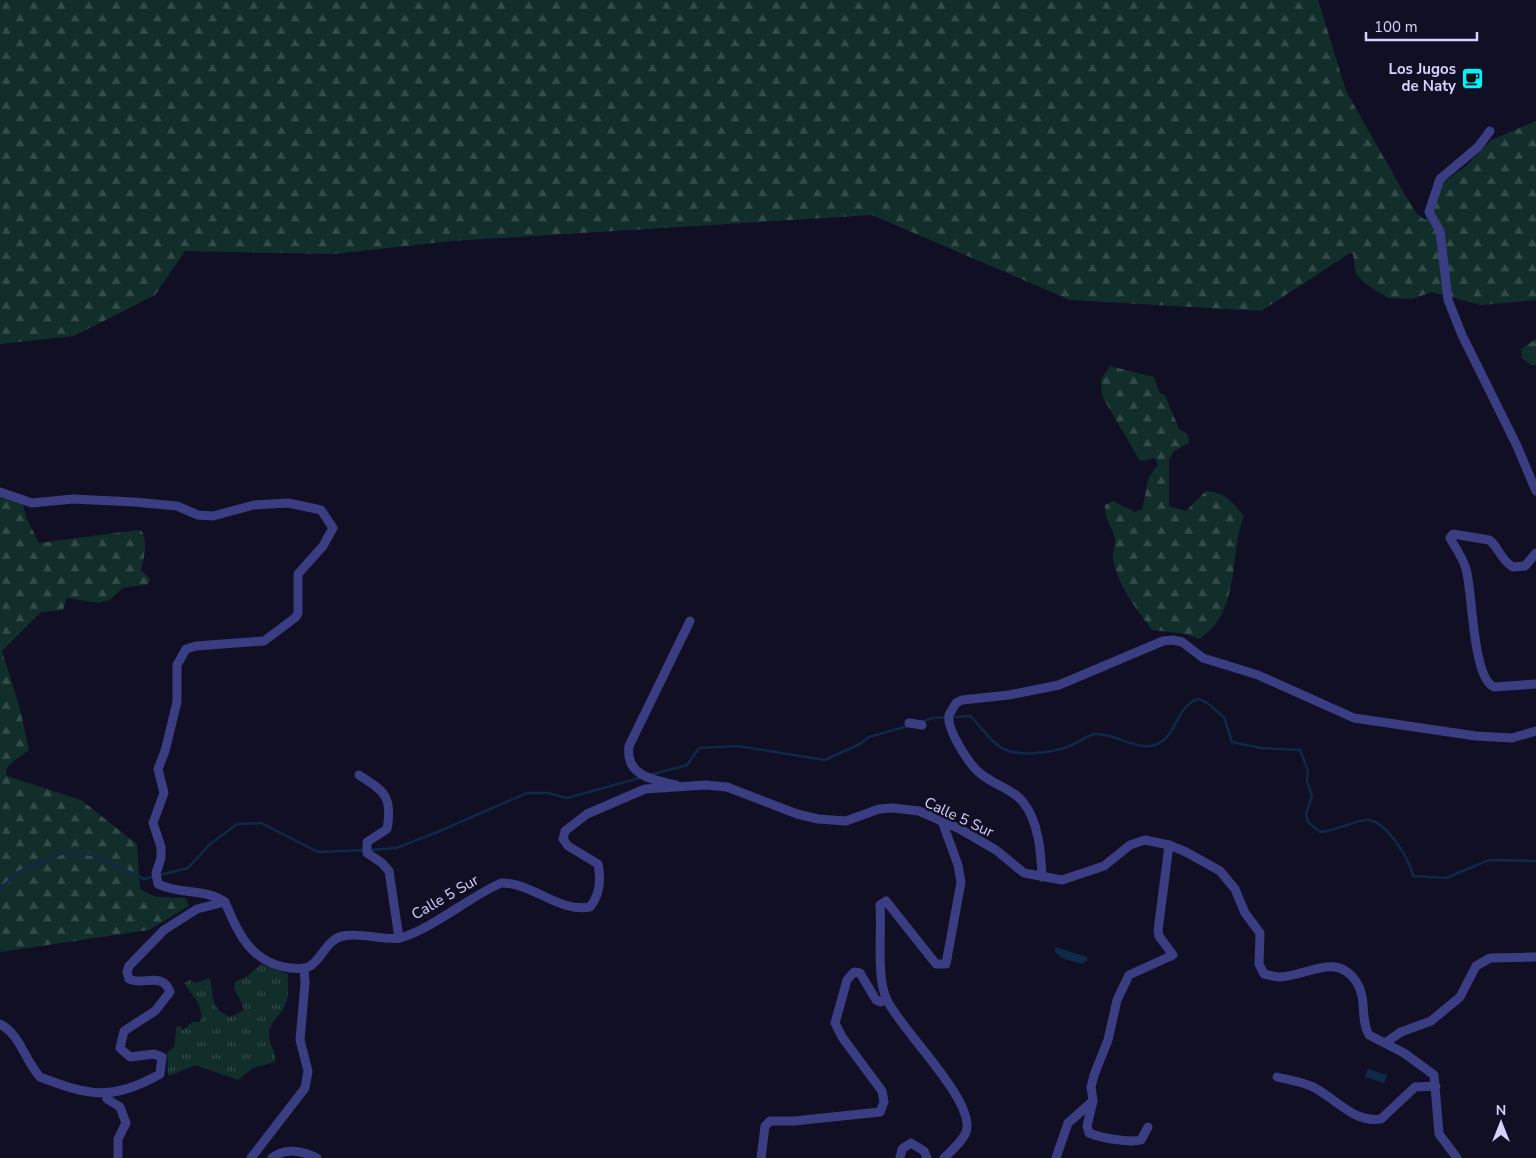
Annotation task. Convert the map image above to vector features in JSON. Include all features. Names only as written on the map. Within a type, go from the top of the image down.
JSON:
[{"type":"street","points":[[1490,131],[1478,146],[1440,178],[1429,212],[1440,231],[1448,300],[1462,335],[1518,446],[1536,492]]},
{"type":"street","points":[[0,492],[32,503],[73,499],[134,502],[177,506],[198,515],[212,516],[254,505],[288,503],[321,510],[334,528],[323,546],[298,574],[298,613],[285,626],[264,641],[196,646],[186,649],[181,655],[177,665],[177,702],[165,751],[158,769],[164,797],[155,813],[153,823],[161,847],[161,858],[156,876],[158,884],[168,889],[214,895],[225,902],[241,938],[251,951],[263,959],[283,967],[304,968],[311,966],[335,938],[343,936],[398,938],[389,871],[366,851],[367,842],[388,829],[387,798],[382,790],[359,774]]},
{"type":"street","points":[[1536,553],[1525,566],[1513,567],[1497,552],[1493,542],[1489,540],[1453,534],[1450,538],[1467,570],[1478,653],[1483,676],[1494,688],[1536,684]]},
{"type":"street","points":[[681,786],[650,780],[639,775],[629,762],[629,746],[690,622]]},
{"type":"street","points":[[1042,877],[1040,847],[1023,802],[975,768],[951,732],[948,717],[956,703],[962,700],[1008,695],[1059,685],[1163,642],[1173,640],[1182,642],[1203,658],[1258,675],[1354,718],[1476,736],[1512,738],[1536,731]]},
{"type":"street","points":[[909,723],[922,725]]},
{"type":"street","name":"Calle 5 Sur","points":[[398,938],[501,883],[514,882],[558,902],[582,909],[590,907],[594,902],[601,877],[598,864],[568,846],[563,839],[565,831],[587,814],[646,789],[681,786],[727,787],[797,814],[818,819],[846,821],[879,809],[893,808],[919,811],[996,850],[1024,873],[1062,880],[1104,866],[1130,845],[1142,840],[1169,845],[1220,871],[1235,889],[1245,913],[1260,933],[1259,964],[1264,974],[1280,977],[1332,966],[1341,968],[1357,982],[1363,998],[1366,1030],[1369,1034],[1385,1043]]},
{"type":"street","points":[[942,821],[958,865],[961,882],[946,964],[936,964],[888,903],[886,901],[881,902],[881,981],[886,999],[938,1069],[967,1113],[966,1132],[944,1158]]},
{"type":"street","points":[[1148,1127],[1141,1140],[1138,1141],[1108,1140],[1089,1133],[1087,1126],[1093,1101],[1091,1087],[1108,1040],[1117,1000],[1130,975],[1172,955],[1159,936],[1158,931],[1169,845]]},
{"type":"street","points":[[0,1024],[11,1030],[34,1071],[40,1077],[96,1094],[142,1084],[160,1074],[162,1057],[154,1054],[130,1057],[120,1048],[124,1031],[155,1011],[170,992],[167,984],[160,980],[134,981],[129,979],[127,972],[130,966],[164,930],[197,909],[225,902]]},
{"type":"street","points":[[1457,1158],[1439,1134],[1434,1075],[1385,1043],[1401,1032],[1431,1021],[1460,997],[1476,966],[1490,958],[1536,958]]},
{"type":"street","points":[[251,1158],[305,1088],[308,1071],[300,1040],[305,983],[304,968]]},
{"type":"street","points":[[761,1158],[765,1126],[770,1121],[794,1121],[880,1112],[884,1102],[882,1091],[842,1036],[835,1018],[847,980],[854,972],[860,974],[876,1000],[881,1002],[886,999]]},
{"type":"street","points":[[1277,1077],[1315,1088],[1349,1113],[1370,1120],[1382,1119],[1415,1087],[1436,1086]]},
{"type":"street","points":[[107,1093],[107,1099],[120,1107],[126,1123],[118,1139],[118,1158]]},
{"type":"street","points":[[1056,1158],[1068,1123],[1093,1101]]},
{"type":"street","points":[[900,1158],[902,1149],[911,1143],[924,1151],[927,1158]]},
{"type":"street","points":[[272,1158],[281,1152],[292,1151],[318,1158]]},
{"type":"green space","points":[[0,0],[1318,0],[1346,91],[1405,195],[1417,214],[1425,220],[1436,204],[1443,183],[1466,166],[1491,140],[1536,121],[1536,300],[1481,305],[1432,292],[1412,299],[1388,298],[1364,283],[1356,274],[1353,254],[1350,253],[1261,311],[1070,300],[872,215],[452,241],[333,254],[185,251],[155,295],[74,336],[0,344]]},
{"type":"green space","points":[[1536,339],[1536,365],[1531,365],[1522,358],[1521,349]]},
{"type":"green space","points":[[1110,366],[1154,377],[1160,393],[1165,395],[1179,429],[1188,435],[1189,443],[1174,451],[1169,460],[1169,506],[1186,511],[1206,491],[1218,493],[1228,499],[1244,516],[1239,532],[1228,599],[1222,614],[1213,628],[1199,639],[1186,634],[1152,630],[1128,596],[1115,568],[1113,555],[1115,538],[1107,518],[1105,505],[1113,501],[1135,512],[1142,509],[1148,481],[1158,465],[1155,458],[1140,461],[1102,396],[1101,379]]},
{"type":"green space","points":[[0,495],[23,504],[26,517],[39,543],[138,530],[142,531],[144,535],[145,550],[141,570],[150,579],[148,584],[123,588],[110,600],[99,603],[67,598],[63,610],[41,612],[2,651],[20,709],[29,750],[9,765],[6,771],[7,776],[81,800],[137,844],[140,889],[156,897],[186,898],[189,906],[149,930],[0,952]]},
{"type":"green space","points":[[261,964],[288,974],[287,1001],[269,1031],[269,1039],[275,1055],[275,1062],[253,1068],[238,1080],[196,1065],[168,1076],[167,1053],[175,1046],[176,1027],[181,1026],[183,1030],[192,1022],[199,1022],[202,1018],[199,1004],[184,983],[190,980],[196,983],[210,978],[215,1005],[230,1017],[244,1010],[234,989],[235,982],[249,975]]},
{"type":"water","points":[[1055,947],[1087,957],[1087,961],[1081,964],[1062,958],[1055,952]]},
{"type":"water","points":[[1368,1069],[1387,1075],[1384,1083],[1365,1077]]},
{"type":"waterway","points":[[921,722],[933,718],[971,716],[1001,748],[1020,753],[1056,750],[1070,746],[1094,734],[1113,737],[1137,745],[1152,746],[1165,739],[1185,707],[1198,699],[1224,717],[1232,742],[1261,748],[1300,750],[1308,771],[1307,781],[1312,796],[1306,814],[1308,822],[1320,832],[1364,820],[1376,822],[1397,843],[1413,876],[1446,878],[1489,860],[1536,861]]},
{"type":"waterway","points":[[650,775],[687,765],[699,748],[738,746],[825,760],[860,744],[869,737],[908,726]]},
{"type":"waterway","points":[[370,850],[396,848],[527,793],[548,793],[567,798],[643,777]]},
{"type":"waterway","points":[[0,889],[19,872],[65,852],[94,855],[144,879],[188,868],[209,845],[237,824],[261,823],[318,852],[365,850]]},
{"type":"place","name":"Los Jugos de Naty","points":[[1472,78]]}]
